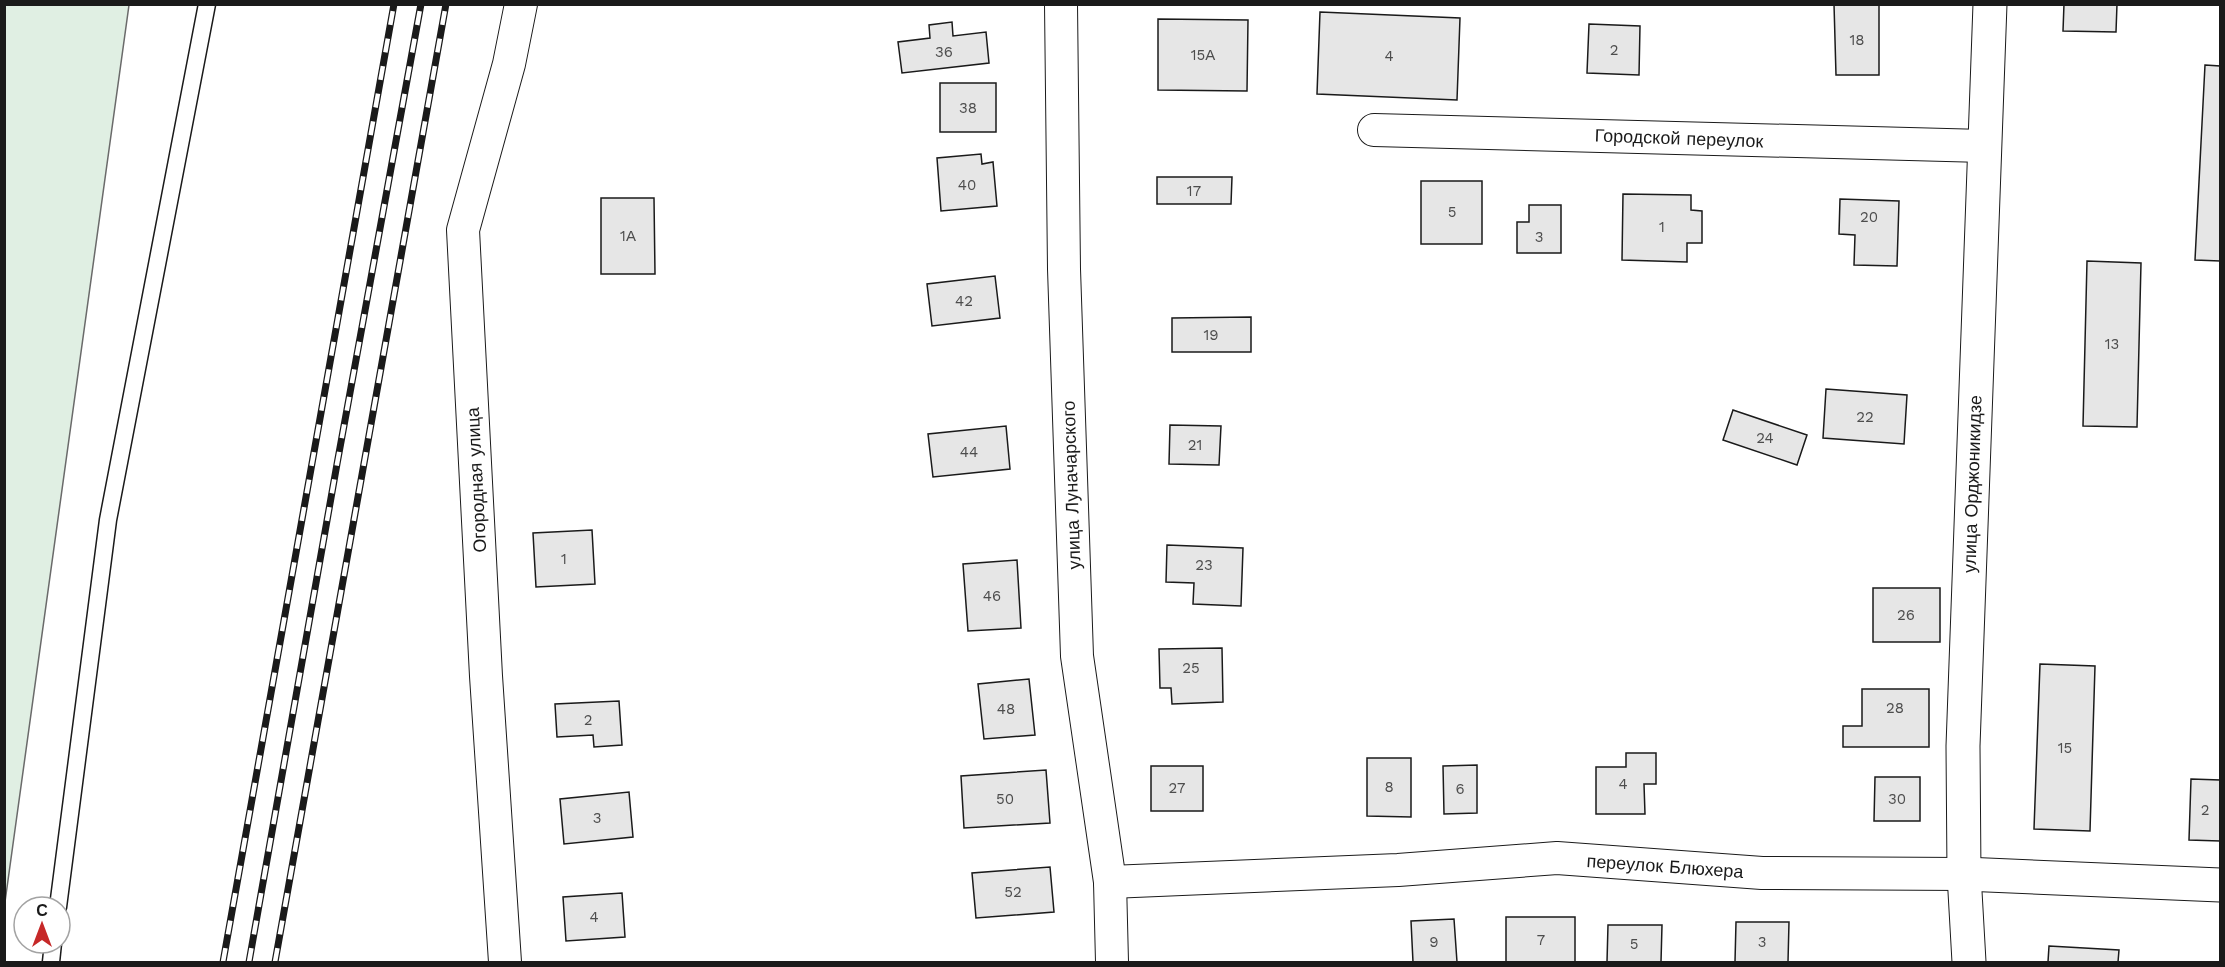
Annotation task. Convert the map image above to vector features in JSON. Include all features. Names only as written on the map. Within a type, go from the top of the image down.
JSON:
[{"type":"street","name":"Огородная улица","points":[[505,963],[486,676],[463,230],[509,64],[520,4]]},
{"type":"street","name":"улица Луначарского","points":[[1061,4],[1064,269],[1077,656],[1110,882],[1112,963]]},
{"type":"street","name":"улица Орджоникидзе","points":[[1969,963],[1964,874],[1963,734],[1990,4]]},
{"type":"street","name":"Городской переулок","points":[[1374,130],[1984,146]]},
{"type":"street","name":"переулок Блюхера","points":[[1110,882],[1398,870],[1557,858],[1762,873],[1964,874],[2220,885]]},
{"type":"lane","points":[[60,895],[108,520],[207,4]]},
{"type":"green space","points":[[4,5],[129,5],[5,902]]},
{"type":"building","points":[[1834,4],[1879,4],[1879,75],[1836,75]]},
{"type":"building","points":[[2064,4],[2117,4],[2116,32],[2063,31]]},
{"type":"building","points":[[1320,12],[1460,18],[1457,100],[1317,94]]},
{"type":"building","points":[[1158,19],[1248,20],[1247,91],[1158,90]]},
{"type":"building","points":[[952,22],[953,36],[986,32],[989,63],[902,73],[898,42],[930,38],[929,25]]},
{"type":"building","points":[[1589,24],[1640,26],[1639,75],[1587,73]]},
{"type":"building","points":[[2205,65],[2220,66],[2220,261],[2195,260]]},
{"type":"building","points":[[940,83],[996,83],[996,132],[940,132]]},
{"type":"building","points":[[981,154],[982,164],[993,162],[997,206],[941,211],[937,158]]},
{"type":"building","points":[[1157,177],[1232,177],[1231,204],[1157,204]]},
{"type":"building","points":[[1421,181],[1482,181],[1482,244],[1421,244]]},
{"type":"building","points":[[1623,194],[1691,195],[1691,210],[1702,211],[1702,243],[1687,243],[1687,262],[1622,260]]},
{"type":"building","points":[[601,198],[654,198],[655,274],[601,274]]},
{"type":"building","points":[[1840,199],[1899,201],[1897,266],[1854,265],[1855,235],[1839,234]]},
{"type":"building","points":[[1529,205],[1561,205],[1561,253],[1517,253],[1517,222],[1529,222]]},
{"type":"building","points":[[2087,261],[2141,263],[2137,427],[2083,426]]},
{"type":"building","points":[[995,276],[1000,318],[932,326],[927,284]]},
{"type":"building","points":[[1251,317],[1251,352],[1172,352],[1172,318]]},
{"type":"building","points":[[1826,389],[1907,395],[1904,444],[1823,438]]},
{"type":"building","points":[[1733,410],[1807,435],[1797,465],[1723,440]]},
{"type":"building","points":[[1170,425],[1221,426],[1219,465],[1169,464]]},
{"type":"building","points":[[1006,426],[1010,469],[933,477],[928,434]]},
{"type":"building","points":[[592,530],[595,584],[536,587],[533,533]]},
{"type":"building","points":[[1167,545],[1243,548],[1241,606],[1193,604],[1194,583],[1166,582]]},
{"type":"building","points":[[1017,560],[1021,628],[968,631],[963,564]]},
{"type":"building","points":[[1873,588],[1940,588],[1940,642],[1873,642]]},
{"type":"building","points":[[1222,648],[1223,702],[1172,704],[1171,688],[1160,688],[1159,649]]},
{"type":"building","points":[[2040,664],[2095,666],[2090,831],[2034,829]]},
{"type":"building","points":[[1029,679],[1035,735],[984,739],[978,684]]},
{"type":"building","points":[[1862,689],[1929,689],[1929,747],[1843,747],[1843,726],[1862,726]]},
{"type":"building","points":[[619,701],[622,745],[594,747],[593,735],[557,737],[555,704]]},
{"type":"building","points":[[1626,753],[1656,753],[1656,784],[1644,784],[1645,814],[1596,814],[1596,767],[1626,767]]},
{"type":"building","points":[[1367,758],[1411,758],[1411,817],[1367,816]]},
{"type":"building","points":[[1477,765],[1477,813],[1444,814],[1443,766]]},
{"type":"building","points":[[1151,766],[1203,766],[1203,811],[1151,811]]},
{"type":"building","points":[[1046,770],[1050,823],[964,828],[961,776]]},
{"type":"building","points":[[1875,777],[1920,777],[1920,821],[1874,821]]},
{"type":"building","points":[[2191,779],[2220,780],[2220,841],[2189,840]]},
{"type":"building","points":[[629,792],[633,837],[564,844],[560,799]]},
{"type":"building","points":[[1050,867],[1054,912],[976,918],[972,873]]},
{"type":"building","points":[[622,893],[625,937],[566,941],[563,897]]},
{"type":"building","points":[[1506,917],[1575,917],[1575,962],[1506,962]]},
{"type":"building","points":[[1454,919],[1457,962],[1413,962],[1411,921]]},
{"type":"building","points":[[1736,922],[1789,922],[1788,962],[1735,962]]},
{"type":"building","points":[[1608,925],[1662,925],[1661,962],[1607,962]]},
{"type":"building","points":[[2049,946],[2119,950],[2118,962],[2048,962]]},
{"type":"railway","points":[[223,962],[394,4]]},
{"type":"railway","points":[[249,962],[421,4]]},
{"type":"railway","points":[[275,962],[446,4]]}]
